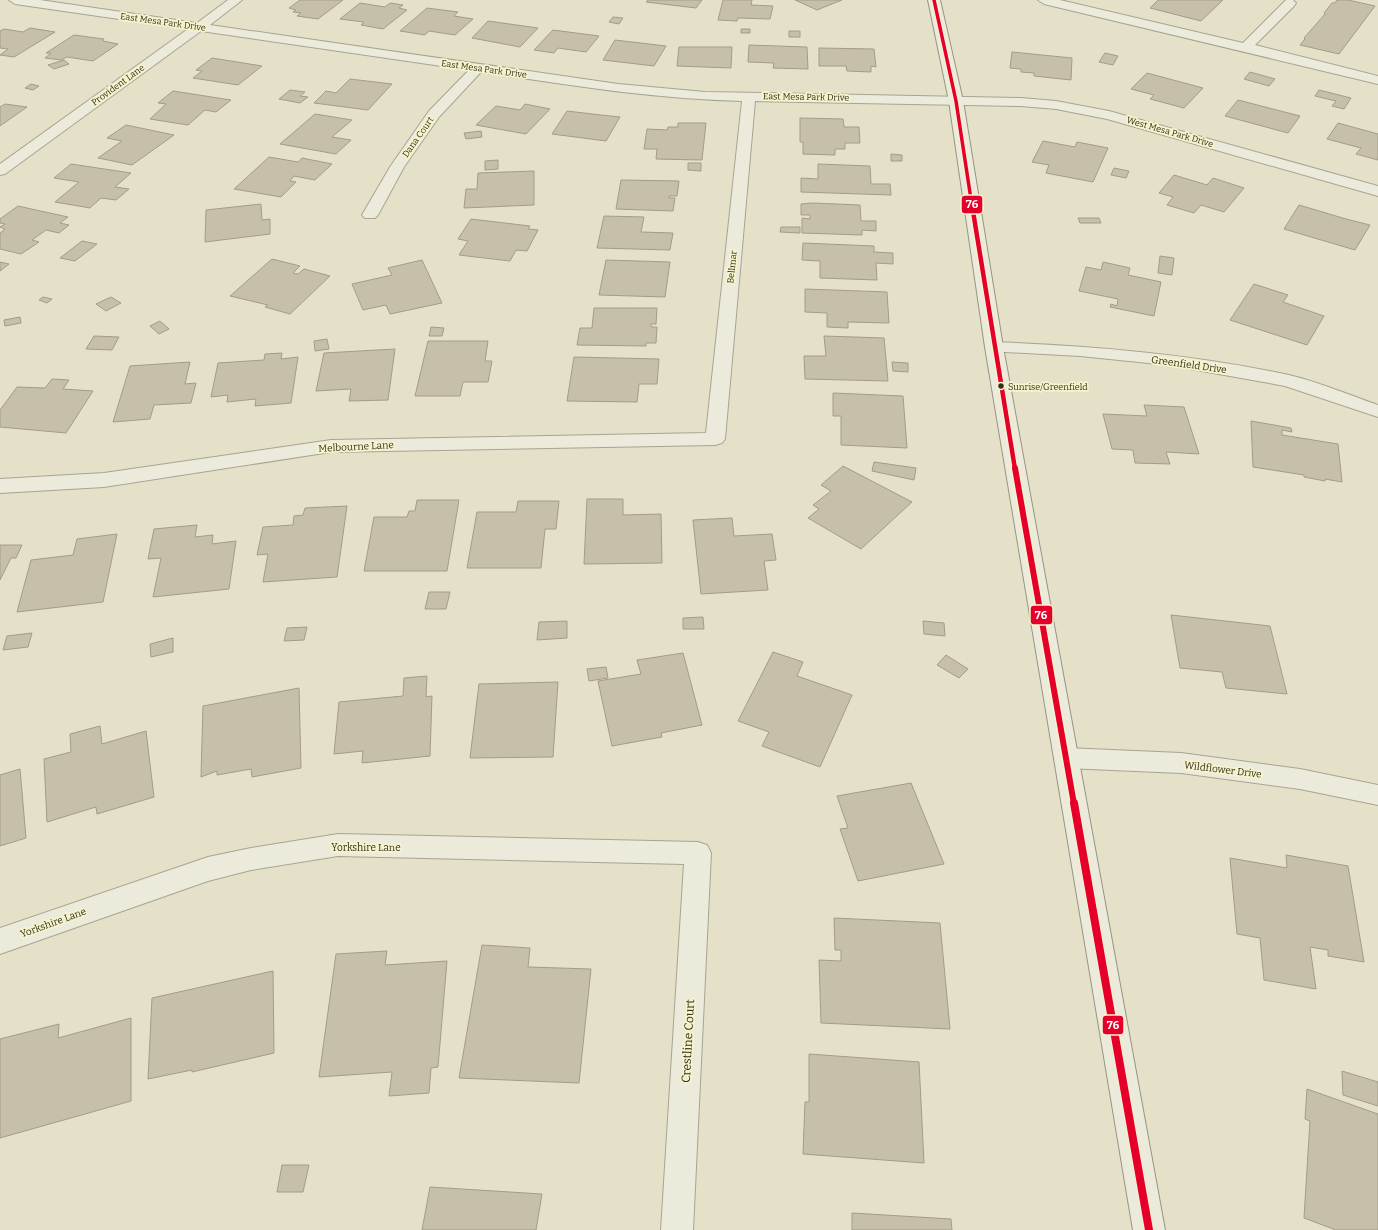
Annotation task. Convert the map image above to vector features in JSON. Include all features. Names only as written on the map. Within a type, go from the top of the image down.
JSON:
[{"type":"street","name":"East Mesa Park Drive","points":[[15,0],[618,88],[705,96],[956,101]]},
{"type":"street","name":"Provident Lane","points":[[0,171],[236,0]]},
{"type":"street","points":[[934,0],[956,101],[994,347],[1149,1230]]},
{"type":"street","points":[[1044,0],[1246,47],[1378,80]]},
{"type":"street","points":[[1246,47],[1290,3]]},
{"type":"street","name":"Dana Court","points":[[370,215],[397,167],[434,114],[478,68]]},
{"type":"street","name":"Bellmar","points":[[715,439],[749,96]]},
{"type":"street","name":"West Mesa Park Drive","points":[[956,101],[1021,102],[1091,111],[1378,191]]},
{"type":"street","name":"Greenfield Drive","points":[[994,347],[1109,354],[1168,360],[1258,375],[1289,381],[1378,412]]},
{"type":"street","name":"Melbourne Lane","points":[[0,486],[104,480],[331,446],[715,439]]},
{"type":"street","name":"Wildflower Drive","points":[[1066,758],[1181,763],[1300,779],[1378,795]]},
{"type":"street","name":"Yorkshire Lane","points":[[0,941],[208,869],[251,859],[338,845],[698,853]]},
{"type":"street","name":"Crestline Court","points":[[677,1230],[698,853]]},
{"type":"building","points":[[300,0],[343,0],[318,19],[297,16],[301,13],[293,12],[296,10],[289,8]]},
{"type":"building","points":[[648,0],[702,0],[696,8],[646,2]]},
{"type":"building","points":[[723,0],[752,0],[751,5],[773,6],[770,19],[738,18],[737,21],[718,20]]},
{"type":"building","points":[[795,0],[842,0],[817,10]]},
{"type":"building","points":[[1158,0],[1223,0],[1201,21],[1150,8]]},
{"type":"building","points":[[1337,0],[1348,0],[1375,6],[1339,54],[1300,45],[1332,3],[1335,3]]},
{"type":"building","points":[[360,3],[385,7],[390,3],[403,5],[399,8],[407,10],[383,29],[361,25],[364,22],[340,19]]},
{"type":"building","points":[[427,8],[458,12],[454,16],[473,19],[455,35],[429,31],[425,35],[400,31]]},
{"type":"building","points":[[613,17],[623,18],[619,24],[609,22]]},
{"type":"building","points":[[488,21],[538,28],[520,47],[472,38]]},
{"type":"building","points":[[30,28],[55,32],[14,57],[0,55],[8,49],[0,48],[0,31],[4,29],[23,32]]},
{"type":"building","points":[[741,29],[750,29],[750,33],[741,33]]},
{"type":"building","points":[[553,30],[599,36],[586,52],[558,48],[554,53],[534,50]]},
{"type":"building","points":[[789,31],[800,31],[800,37],[789,37]]},
{"type":"building","points":[[74,35],[104,39],[103,41],[118,44],[93,61],[67,57],[61,60],[45,58],[51,53],[46,53]]},
{"type":"building","points":[[615,40],[666,46],[654,66],[603,60]]},
{"type":"building","points":[[749,45],[807,47],[808,69],[773,68],[774,63],[748,62]]},
{"type":"building","points":[[679,47],[732,47],[731,68],[677,66]]},
{"type":"building","points":[[819,48],[874,49],[876,67],[871,66],[871,72],[847,71],[846,66],[819,66]]},
{"type":"building","points":[[1012,52],[1072,58],[1071,80],[1034,76],[1034,73],[1021,72],[1021,69],[1010,68]]},
{"type":"building","points":[[1105,53],[1118,56],[1113,65],[1099,62]]},
{"type":"building","points":[[212,58],[262,66],[238,85],[193,78],[202,71],[196,70]]},
{"type":"building","points":[[64,60],[69,64],[54,69],[48,65]]},
{"type":"building","points":[[1250,72],[1275,79],[1269,86],[1244,79]]},
{"type":"building","points":[[1147,73],[1203,88],[1184,108],[1150,99],[1154,95],[1131,89]]},
{"type":"building","points":[[350,79],[392,84],[368,110],[314,103],[326,91],[336,93]]},
{"type":"building","points":[[31,84],[39,86],[33,90],[25,88]]},
{"type":"building","points":[[290,90],[305,92],[300,96],[308,97],[300,103],[279,99]]},
{"type":"building","points":[[1319,90],[1351,98],[1344,109],[1332,106],[1336,101],[1315,96]]},
{"type":"building","points":[[173,91],[231,100],[216,112],[205,110],[188,125],[150,119],[166,104],[158,103]]},
{"type":"building","points":[[1238,100],[1300,116],[1288,133],[1225,116]]},
{"type":"building","points":[[5,104],[27,107],[0,126],[0,107]]},
{"type":"building","points":[[525,104],[550,109],[526,134],[476,125],[496,106],[520,110]]},
{"type":"building","points":[[567,111],[620,117],[606,141],[552,134]]},
{"type":"building","points":[[315,114],[352,120],[332,137],[351,140],[336,154],[280,144]]},
{"type":"building","points":[[800,118],[843,119],[844,127],[859,127],[860,143],[845,143],[845,149],[835,149],[835,155],[803,154],[803,142],[800,142]]},
{"type":"building","points":[[678,123],[706,123],[702,160],[656,159],[657,149],[644,149],[647,129],[667,130],[668,127],[678,127]]},
{"type":"building","points":[[1338,123],[1378,134],[1378,160],[1356,154],[1361,148],[1327,139]]},
{"type":"building","points":[[126,125],[174,135],[132,165],[98,158],[122,141],[107,138]]},
{"type":"building","points":[[481,131],[482,137],[466,139],[464,133]]},
{"type":"building","points":[[1043,141],[1075,147],[1077,142],[1108,148],[1093,182],[1046,173],[1049,165],[1032,162]]},
{"type":"building","points":[[891,154],[902,155],[902,161],[891,161]]},
{"type":"building","points":[[269,157],[298,162],[302,158],[332,164],[315,180],[294,176],[290,181],[296,182],[281,197],[234,189]]},
{"type":"building","points":[[498,160],[498,169],[485,170],[485,161]]},
{"type":"building","points":[[688,163],[701,163],[701,171],[688,170]]},
{"type":"building","points":[[71,164],[131,173],[115,187],[129,189],[116,200],[101,198],[90,208],[55,202],[79,182],[54,178]]},
{"type":"building","points":[[818,164],[870,166],[871,184],[890,184],[891,195],[801,192],[801,178],[818,179]]},
{"type":"building","points":[[1114,168],[1129,171],[1126,178],[1111,175]]},
{"type":"building","points":[[534,171],[534,205],[464,208],[466,189],[477,189],[478,173]]},
{"type":"building","points":[[1174,175],[1207,185],[1213,178],[1244,188],[1224,212],[1201,205],[1194,213],[1167,205],[1173,197],[1159,193]]},
{"type":"building","points":[[621,180],[679,181],[677,196],[669,196],[669,198],[675,198],[673,211],[616,209]]},
{"type":"building","points":[[261,204],[262,220],[270,219],[270,234],[205,242],[206,210]]},
{"type":"building","points":[[801,204],[860,205],[861,221],[876,221],[876,231],[862,230],[862,235],[802,233],[802,218],[810,219],[810,215],[801,215]]},
{"type":"building","points":[[1299,205],[1370,225],[1355,250],[1284,229]]},
{"type":"building","points":[[18,206],[68,217],[60,223],[69,225],[59,233],[46,230],[32,240],[39,242],[21,254],[0,249],[0,233],[5,229],[0,227],[5,224],[0,223],[0,219]]},
{"type":"building","points":[[604,216],[644,217],[641,232],[673,233],[670,250],[597,248]]},
{"type":"building","points":[[1078,218],[1099,218],[1101,223],[1080,223]]},
{"type":"building","points":[[471,219],[530,226],[528,229],[538,230],[527,251],[516,250],[510,261],[459,255],[468,241],[458,239]]},
{"type":"building","points":[[781,227],[800,227],[800,233],[780,232]]},
{"type":"building","points":[[82,241],[97,244],[75,261],[60,258]]},
{"type":"building","points":[[803,243],[874,246],[874,252],[893,253],[893,264],[876,263],[877,280],[820,278],[820,261],[802,260]]},
{"type":"building","points":[[1160,256],[1174,258],[1172,275],[1158,273]]},
{"type":"building","points":[[272,259],[300,266],[293,273],[298,274],[304,269],[330,276],[290,314],[265,307],[268,305],[230,296]]},
{"type":"building","points":[[422,260],[442,303],[390,314],[386,305],[363,310],[352,284],[392,275],[388,268]]},
{"type":"building","points":[[606,260],[670,262],[665,297],[599,295]]},
{"type":"building","points":[[0,262],[9,264],[0,271]]},
{"type":"building","points":[[1103,262],[1130,268],[1128,275],[1161,282],[1154,316],[1110,307],[1111,304],[1117,306],[1118,299],[1079,291],[1086,267],[1101,270]]},
{"type":"building","points":[[1254,284],[1288,295],[1283,302],[1324,316],[1307,345],[1230,320]]},
{"type":"building","points":[[805,289],[887,292],[889,323],[848,322],[848,328],[827,327],[827,313],[805,312]]},
{"type":"building","points":[[43,297],[52,299],[47,303],[39,300]]},
{"type":"building","points":[[111,297],[121,303],[106,311],[96,304]]},
{"type":"building","points":[[594,308],[657,308],[656,324],[651,324],[651,327],[657,327],[656,343],[646,343],[646,346],[577,345],[580,328],[592,328]]},
{"type":"building","points":[[20,317],[21,323],[5,326],[4,320]]},
{"type":"building","points":[[160,321],[169,329],[159,334],[150,326]]},
{"type":"building","points":[[431,327],[444,328],[442,336],[429,336]]},
{"type":"building","points":[[94,336],[119,337],[112,350],[86,349]]},
{"type":"building","points":[[824,336],[884,338],[888,381],[805,379],[804,356],[826,356]]},
{"type":"building","points":[[327,339],[329,349],[315,351],[314,341]]},
{"type":"building","points":[[428,341],[488,341],[485,361],[492,361],[488,382],[463,382],[460,396],[415,396]]},
{"type":"building","points":[[395,349],[388,400],[349,401],[351,389],[316,391],[324,353]]},
{"type":"building","points":[[282,353],[281,359],[298,357],[291,403],[255,406],[256,399],[227,402],[228,395],[211,397],[218,363],[264,360],[265,354]]},
{"type":"building","points":[[574,357],[659,359],[657,384],[639,384],[637,402],[567,401]]},
{"type":"building","points":[[190,362],[185,384],[196,383],[191,403],[154,405],[150,419],[113,422],[130,366]]},
{"type":"building","points":[[892,362],[908,363],[908,372],[893,371]]},
{"type":"building","points":[[52,379],[69,380],[63,389],[93,391],[66,433],[0,427],[0,410],[17,387],[45,388]]},
{"type":"building","points":[[833,393],[903,396],[907,448],[841,445],[841,416],[833,416]]},
{"type":"building","points":[[1144,405],[1184,407],[1199,454],[1166,452],[1170,464],[1135,463],[1133,450],[1112,449],[1103,414],[1147,416]]},
{"type":"building","points":[[1251,421],[1291,428],[1292,432],[1282,430],[1282,435],[1338,444],[1342,482],[1325,479],[1325,481],[1304,477],[1304,475],[1253,467]]},
{"type":"building","points":[[874,462],[916,468],[914,480],[872,471]]},
{"type":"building","points":[[843,466],[912,502],[861,549],[808,518],[819,509],[813,505],[831,491],[821,485]]},
{"type":"building","points":[[587,499],[623,499],[623,515],[661,514],[662,563],[584,564]]},
{"type":"building","points":[[417,500],[459,500],[447,571],[364,571],[374,517],[407,517],[409,511],[415,511]]},
{"type":"building","points":[[518,501],[559,501],[556,529],[545,529],[541,568],[467,568],[477,512],[516,512]]},
{"type":"building","points":[[347,506],[337,577],[263,582],[268,554],[257,555],[263,527],[293,525],[294,516],[303,515],[305,508]]},
{"type":"building","points":[[732,518],[734,536],[772,534],[776,560],[764,561],[768,590],[701,594],[693,520]]},
{"type":"building","points":[[197,525],[195,537],[213,535],[212,544],[236,541],[229,589],[153,597],[161,558],[148,559],[154,529]]},
{"type":"building","points":[[117,534],[103,602],[17,612],[31,560],[73,555],[77,539]]},
{"type":"building","points":[[0,545],[22,545],[16,558],[11,558],[0,580]]},
{"type":"building","points":[[429,592],[450,592],[446,609],[425,609]]},
{"type":"building","points":[[1171,615],[1270,626],[1287,694],[1226,688],[1222,672],[1180,668]]},
{"type":"building","points":[[703,617],[704,629],[683,629],[683,618]]},
{"type":"building","points":[[567,621],[567,638],[537,640],[539,622]]},
{"type":"building","points":[[923,621],[944,623],[945,636],[924,634]]},
{"type":"building","points":[[307,627],[304,640],[284,641],[287,628]]},
{"type":"building","points":[[32,633],[28,647],[3,650],[7,636]]},
{"type":"building","points":[[173,638],[173,652],[151,657],[150,644]]},
{"type":"building","points":[[773,652],[803,662],[797,676],[852,695],[820,767],[762,746],[769,732],[738,721]]},
{"type":"building","points":[[683,653],[702,725],[661,733],[662,737],[612,746],[598,681],[641,674],[637,660]]},
{"type":"building","points":[[946,655],[968,669],[959,678],[937,665]]},
{"type":"building","points":[[606,667],[608,678],[589,681],[587,669]]},
{"type":"building","points":[[427,676],[426,697],[432,696],[430,756],[362,763],[363,751],[334,754],[339,702],[403,696],[404,678]]},
{"type":"building","points":[[558,682],[553,757],[470,758],[479,684]]},
{"type":"building","points":[[299,688],[301,768],[252,777],[251,769],[217,775],[217,771],[201,777],[203,706]]},
{"type":"building","points":[[100,726],[102,744],[146,731],[154,797],[97,814],[96,807],[47,822],[44,759],[71,752],[70,734]]},
{"type":"building","points":[[20,769],[26,838],[0,846],[0,775]]},
{"type":"building","points":[[911,783],[944,864],[858,881],[840,829],[848,828],[837,796]]},
{"type":"building","points":[[1286,855],[1348,866],[1364,962],[1328,956],[1328,950],[1310,947],[1316,989],[1264,980],[1260,938],[1237,934],[1230,858],[1287,868]]},
{"type":"building","points":[[834,918],[940,923],[950,1029],[821,1023],[819,960],[841,961],[841,950],[835,950]]},
{"type":"building","points":[[482,945],[530,948],[528,967],[591,969],[579,1083],[459,1078]]},
{"type":"building","points":[[387,951],[385,965],[447,961],[438,1067],[431,1068],[429,1093],[389,1096],[392,1072],[319,1077],[336,954]]},
{"type":"building","points":[[273,971],[274,1053],[192,1072],[192,1070],[148,1079],[152,998]]},
{"type":"building","points":[[131,1018],[131,1101],[0,1138],[0,1039],[59,1024],[58,1038]]},
{"type":"building","points":[[809,1054],[919,1062],[924,1163],[803,1154],[805,1102],[809,1102]]},
{"type":"building","points":[[1342,1071],[1378,1082],[1378,1106],[1343,1095]]},
{"type":"building","points":[[1307,1089],[1378,1114],[1378,1230],[1336,1230],[1304,1218],[1310,1121],[1305,1119]]},
{"type":"building","points":[[282,1165],[309,1165],[303,1192],[277,1192]]},
{"type":"building","points":[[430,1187],[542,1194],[536,1230],[422,1230]]},
{"type":"building","points":[[852,1213],[951,1219],[952,1230],[852,1230]]},
{"type":"transit line","name":"76","points":[[934,0],[956,101],[994,347],[1149,1230]]},
{"type":"place","name":"Sunrise/Greenfield","points":[[1001,386]]}]
